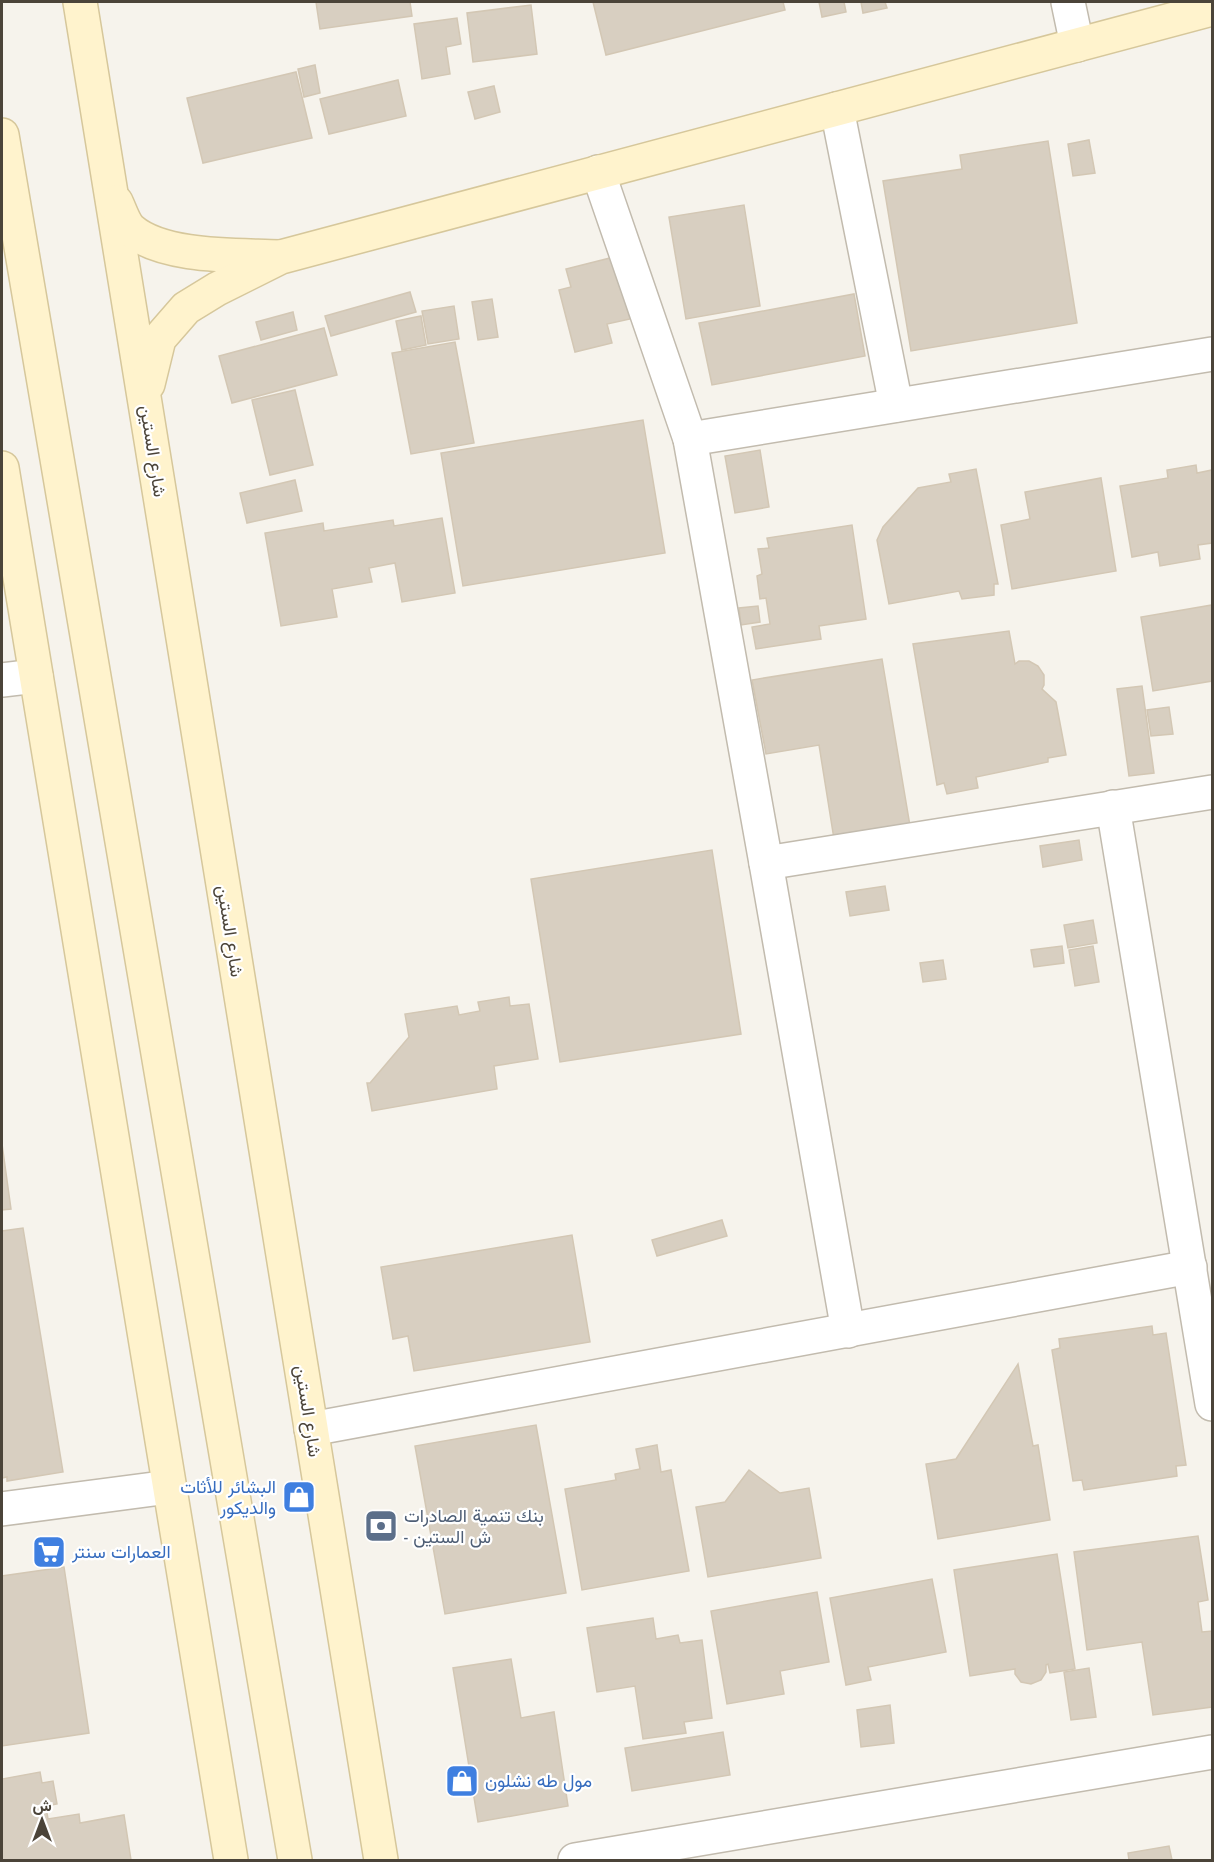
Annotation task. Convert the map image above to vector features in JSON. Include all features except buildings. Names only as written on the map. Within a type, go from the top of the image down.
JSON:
[{"type":"main road","name":"شارع الستين","points":[[80,2],[381,1860]]},
{"type":"main road","points":[[144,399],[159,339],[186,308],[281,257],[1212,9]]},
{"type":"main road","points":[[2,135],[295,1860]]},
{"type":"main road","points":[[110,191],[130,230],[156,244],[182,251],[210,254],[281,257]]},
{"type":"main road","points":[[2,468],[231,1860]]},
{"type":"street","points":[[1068,2],[1077,45]]},
{"type":"street","points":[[837,109],[896,405]]},
{"type":"street","points":[[598,172],[690,439],[848,1331]]},
{"type":"street","points":[[690,439],[1212,354]]},
{"type":"street","points":[[2,680],[36,676]]},
{"type":"street","points":[[766,862],[1212,792]]},
{"type":"street","points":[[1113,807],[1212,1404]]},
{"type":"street","points":[[311,1430],[1190,1267]]},
{"type":"street","points":[[2,1509],[169,1487]]},
{"type":"street","points":[[575,1860],[1212,1752]]},
{"type":"place","name":"البشائر للأثات والديكور","points":[[299,1497]]},
{"type":"place","name":"بنك تنمية الصادرات - ش الستين","points":[[381,1526]]},
{"type":"place","name":"العمارات سنتر","points":[[49,1552]]},
{"type":"place","name":"مول طه نشلون","points":[[462,1781]]}]
